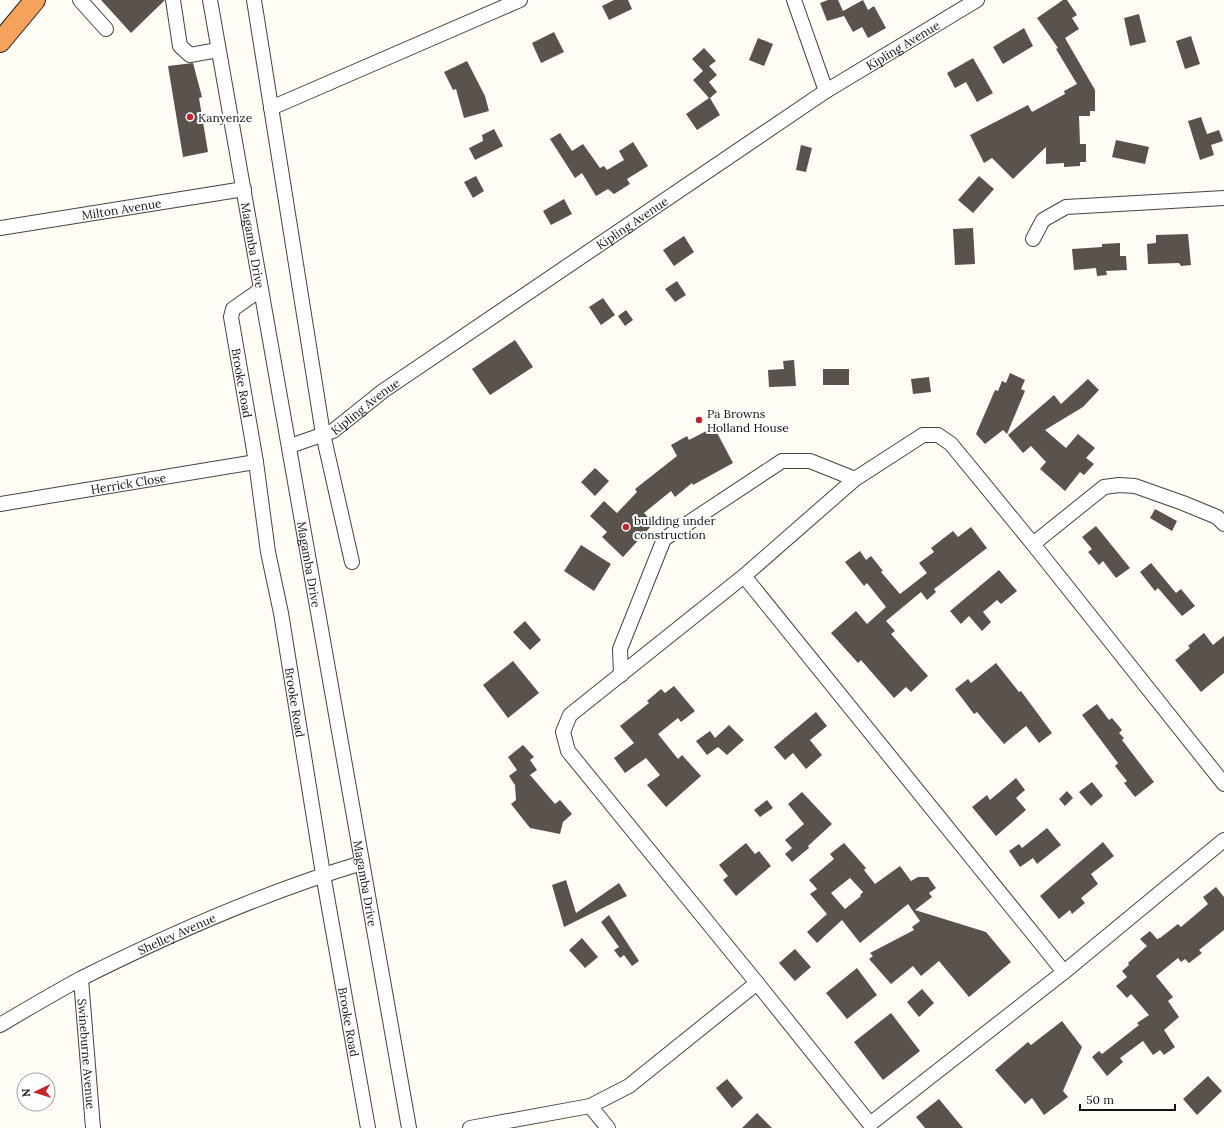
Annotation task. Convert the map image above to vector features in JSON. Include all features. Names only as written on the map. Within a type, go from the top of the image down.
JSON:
[{"type":"highway","points":[[0,42],[34,0]]},
{"type":"street","points":[[80,0],[106,29]]},
{"type":"street","points":[[173,0],[180,46],[190,55],[218,50]]},
{"type":"street","name":"Magamba Drive","points":[[210,0],[244,189],[260,290],[290,446],[409,1128]]},
{"type":"street","points":[[254,0],[323,434],[352,562]]},
{"type":"street","points":[[271,108],[520,0]]},
{"type":"street","points":[[794,0],[826,91]]},
{"type":"street","name":"Kipling Avenue","points":[[290,446],[333,431],[383,391],[826,91],[977,0]]},
{"type":"street","name":"Milton Avenue","points":[[0,228],[244,189]]},
{"type":"street","points":[[1033,239],[1043,220],[1066,207],[1224,198]]},
{"type":"street","name":"Brooke Road","points":[[260,290],[233,309],[231,317],[256,462],[268,552],[281,613],[323,874],[368,1128]]},
{"type":"street","points":[[1224,784],[1033,544],[951,444],[938,435],[923,435],[855,479],[744,576],[570,715],[563,732],[568,751],[872,1126],[1064,972],[1224,840]]},
{"type":"street","points":[[620,674],[620,649],[664,539],[782,461],[810,461],[855,479]]},
{"type":"street","name":"Herrick Close","points":[[0,504],[256,462]]},
{"type":"street","points":[[1033,544],[1104,487],[1119,484],[1135,486],[1183,504],[1217,518],[1224,524]]},
{"type":"street","points":[[744,576],[1064,972]]},
{"type":"street","name":"Shelley Avenue","points":[[0,1025],[81,979],[222,912],[323,874],[362,863]]},
{"type":"street","name":"Swineburne Avenue","points":[[81,979],[93,1128]]},
{"type":"street","points":[[470,1128],[590,1106],[629,1086],[757,983]]},
{"type":"street","points":[[590,1106],[608,1128]]},
{"type":"building","points":[[101,0],[165,0],[131,33]]},
{"type":"building","points":[[614,0],[628,0],[632,9],[609,20],[602,6]]},
{"type":"building","points":[[828,0],[838,0],[843,11],[863,0],[868,10],[874,6],[886,28],[868,38],[862,27],[853,32],[844,16],[827,21],[820,3]]},
{"type":"building","points":[[1063,0],[1067,0],[1077,15],[1072,18],[1079,29],[1065,38],[1095,90],[1095,111],[1090,111],[1090,116],[1079,116],[1080,144],[1086,144],[1086,162],[1080,162],[1080,166],[1064,167],[1064,163],[1046,164],[1046,147],[1013,179],[992,158],[984,163],[970,135],[1028,105],[1032,112],[1065,94],[1064,91],[1077,84],[1056,49],[1058,48],[1037,18]]},
{"type":"building","points":[[1139,14],[1146,42],[1130,46],[1124,18]]},
{"type":"building","points":[[1024,28],[1033,46],[1003,64],[993,47]]},
{"type":"building","points":[[554,32],[564,52],[541,63],[532,43]]},
{"type":"building","points":[[1191,36],[1200,64],[1185,69],[1176,41]]},
{"type":"building","points":[[758,38],[773,44],[764,66],[749,60]]},
{"type":"building","points":[[704,48],[716,61],[709,66],[717,75],[709,82],[717,92],[710,98],[720,115],[697,130],[686,114],[709,98],[693,80],[703,71],[692,59]]},
{"type":"building","points":[[973,58],[993,93],[977,102],[966,82],[955,88],[947,73]]},
{"type":"building","points":[[467,61],[485,96],[489,111],[464,118],[456,89],[453,90],[444,72]]},
{"type":"building","points":[[193,63],[202,97],[199,98],[208,152],[183,157],[168,66]]},
{"type":"building","points":[[1201,117],[1207,134],[1219,130],[1223,141],[1211,145],[1214,155],[1200,160],[1188,121]]},
{"type":"building","points":[[494,129],[503,146],[475,160],[469,148],[483,141],[482,135]]},
{"type":"building","points":[[560,133],[572,151],[583,144],[600,168],[604,166],[607,170],[624,160],[619,151],[633,142],[648,166],[627,179],[630,184],[614,194],[608,189],[596,196],[582,173],[575,178],[550,139]]},
{"type":"building","points":[[1116,140],[1149,147],[1145,164],[1112,157]]},
{"type":"building","points":[[801,145],[812,148],[806,172],[796,170]]},
{"type":"building","points":[[476,176],[484,191],[473,198],[464,182]]},
{"type":"building","points":[[979,176],[994,189],[973,213],[958,200]]},
{"type":"building","points":[[564,199],[572,214],[551,225],[543,211]]},
{"type":"building","points":[[973,228],[975,264],[955,265],[953,229]]},
{"type":"building","points":[[1188,234],[1191,265],[1181,266],[1179,263],[1148,264],[1147,244],[1156,243],[1156,235]]},
{"type":"building","points":[[684,236],[694,252],[674,266],[663,250]]},
{"type":"building","points":[[1120,243],[1120,256],[1126,256],[1127,270],[1106,271],[1107,275],[1097,276],[1096,268],[1074,270],[1072,249],[1102,247],[1102,244]]},
{"type":"building","points":[[677,281],[686,295],[675,302],[665,289]]},
{"type":"building","points":[[603,298],[615,315],[601,325],[589,307]]},
{"type":"building","points":[[626,310],[633,320],[625,326],[618,316]]},
{"type":"building","points":[[515,340],[533,367],[490,395],[472,369]]},
{"type":"building","points":[[794,360],[796,386],[769,387],[768,370],[784,369],[783,361]]},
{"type":"building","points":[[823,369],[849,369],[849,385],[823,385]]},
{"type":"building","points":[[1010,373],[1025,380],[1021,389],[1025,391],[1007,434],[1003,430],[985,444],[976,434],[995,390],[998,391],[1002,381],[1006,383]]},
{"type":"building","points":[[929,377],[931,392],[913,394],[911,379]]},
{"type":"building","points":[[1088,379],[1099,390],[1083,407],[1045,430],[1066,448],[1078,434],[1095,448],[1086,458],[1094,464],[1084,475],[1080,472],[1065,491],[1040,469],[1046,462],[1031,446],[1023,453],[1008,435],[1054,395],[1061,404]]},
{"type":"building","points":[[714,427],[733,463],[693,485],[692,483],[675,497],[671,491],[644,513],[654,523],[623,557],[602,537],[607,532],[590,516],[604,501],[617,513],[637,492],[635,489],[677,456],[671,445],[687,436],[689,440]]},
{"type":"building","points":[[595,468],[609,481],[595,496],[581,482]]},
{"type":"building","points":[[1155,509],[1177,521],[1172,531],[1150,518]]},
{"type":"building","points":[[1096,526],[1130,568],[1116,578],[1103,561],[1099,565],[1088,552],[1092,549],[1082,537]]},
{"type":"building","points":[[971,527],[987,548],[934,589],[936,592],[927,600],[921,592],[886,621],[895,631],[891,634],[928,676],[911,692],[906,687],[894,698],[861,660],[858,663],[831,633],[856,611],[867,624],[886,607],[867,583],[864,586],[845,562],[860,551],[866,560],[871,556],[883,571],[881,572],[900,594],[927,573],[919,563],[934,552],[931,548],[953,531],[958,537]]},
{"type":"building","points":[[581,545],[611,564],[594,591],[564,571]]},
{"type":"building","points":[[1151,563],[1176,593],[1181,589],[1195,606],[1182,616],[1158,588],[1155,591],[1140,572]]},
{"type":"building","points":[[999,570],[1017,591],[1001,604],[997,600],[983,612],[991,622],[982,631],[969,616],[961,624],[950,611]]},
{"type":"building","points":[[525,621],[541,640],[530,650],[513,632]]},
{"type":"building","points":[[1204,633],[1213,645],[1224,636],[1224,673],[1201,692],[1175,660],[1190,648],[1188,646]]},
{"type":"building","points":[[513,661],[539,693],[508,718],[483,685]]},
{"type":"building","points":[[996,663],[1019,692],[1021,691],[1052,733],[1039,743],[1026,726],[1004,744],[977,712],[974,714],[955,689],[968,679],[971,683]]},
{"type":"building","points":[[674,686],[695,711],[681,722],[678,718],[658,734],[678,759],[682,755],[701,776],[666,807],[647,785],[660,775],[646,758],[625,773],[614,758],[634,743],[620,726],[649,703],[647,701],[661,689],[665,693]]},
{"type":"building","points":[[1097,704],[1109,720],[1112,718],[1122,730],[1119,733],[1124,738],[1122,740],[1154,782],[1135,797],[1124,783],[1127,781],[1115,766],[1118,763],[1082,715]]},
{"type":"building","points":[[816,712],[827,726],[810,740],[822,755],[806,769],[793,753],[785,760],[774,747]]},
{"type":"building","points":[[729,725],[744,740],[727,755],[718,747],[707,755],[696,741],[710,731],[715,738]]},
{"type":"building","points":[[523,745],[534,757],[530,760],[537,770],[530,775],[555,804],[560,800],[572,814],[563,822],[560,834],[530,828],[511,804],[516,800],[515,785],[509,776],[517,770],[508,757]]},
{"type":"building","points":[[1016,778],[1025,790],[1016,798],[1026,810],[996,836],[972,807],[987,795],[990,800]]},
{"type":"building","points":[[1092,782],[1103,796],[1091,806],[1079,792]]},
{"type":"building","points":[[1067,791],[1073,798],[1065,806],[1059,799]]},
{"type":"building","points":[[802,792],[832,824],[808,846],[809,848],[792,862],[785,854],[792,848],[785,840],[804,824],[788,804]]},
{"type":"building","points":[[767,800],[773,808],[760,817],[754,810]]},
{"type":"building","points":[[1047,828],[1061,845],[1037,864],[1033,858],[1020,867],[1009,851],[1019,844],[1022,848]]},
{"type":"building","points":[[1103,842],[1114,856],[1091,874],[1098,884],[1081,898],[1085,903],[1072,914],[1070,910],[1059,919],[1040,896]]},
{"type":"building","points":[[746,843],[755,854],[759,851],[771,866],[736,896],[723,880],[728,876],[719,865]]},
{"type":"building","points":[[844,843],[866,868],[864,870],[875,884],[900,866],[911,881],[918,877],[928,877],[936,888],[929,893],[932,897],[915,910],[986,932],[1011,962],[969,997],[939,961],[921,976],[913,966],[891,984],[869,959],[873,956],[870,953],[914,930],[912,927],[920,921],[908,904],[860,943],[842,920],[817,943],[807,932],[827,914],[810,894],[817,889],[809,880],[834,859],[830,854]],"holes":[[[850,878],[863,892],[860,895],[861,896],[845,909],[831,893]]]},
{"type":"building","points":[[566,880],[576,913],[619,883],[627,896],[564,927],[552,885]]},
{"type":"building","points":[[1216,887],[1224,897],[1224,930],[1199,950],[1202,953],[1189,963],[1185,959],[1181,962],[1178,958],[1156,976],[1173,997],[1168,1001],[1179,1017],[1164,1030],[1175,1047],[1164,1055],[1160,1050],[1153,1055],[1143,1041],[1120,1058],[1123,1062],[1107,1076],[1092,1057],[1099,1051],[1102,1054],[1139,1025],[1137,1023],[1149,1015],[1131,994],[1127,998],[1116,986],[1127,977],[1122,971],[1129,965],[1128,963],[1147,946],[1140,939],[1150,931],[1157,939],[1178,924],[1181,927],[1208,904],[1203,897]]},
{"type":"building","points":[[609,915],[639,961],[632,966],[624,955],[620,958],[614,950],[619,947],[601,922]]},
{"type":"building","points":[[582,938],[598,957],[585,968],[569,950]]},
{"type":"building","points":[[795,949],[811,967],[795,981],[779,963]]},
{"type":"building","points":[[857,968],[877,995],[847,1019],[826,993]]},
{"type":"building","points":[[922,989],[934,1003],[919,1017],[907,1002]]},
{"type":"building","points":[[891,1013],[920,1051],[883,1080],[854,1042]]},
{"type":"building","points":[[1062,1021],[1082,1047],[1063,1091],[1068,1097],[1044,1115],[1032,1098],[1025,1104],[995,1070],[1028,1042],[1031,1045]]},
{"type":"building","points":[[1208,1076],[1222,1091],[1197,1115],[1183,1099]]},
{"type":"building","points":[[727,1079],[743,1098],[732,1108],[716,1088]]},
{"type":"building","points":[[939,1099],[963,1128],[925,1128],[916,1117]]},
{"type":"building","points":[[757,1113],[772,1128],[742,1128]]},
{"type":"place","name":"Kanyenze","points":[[190,117]]},
{"type":"place","name":"Pa Browns Holland House","points":[[699,420]]},
{"type":"place","name":"building under construction","points":[[626,527]]}]
